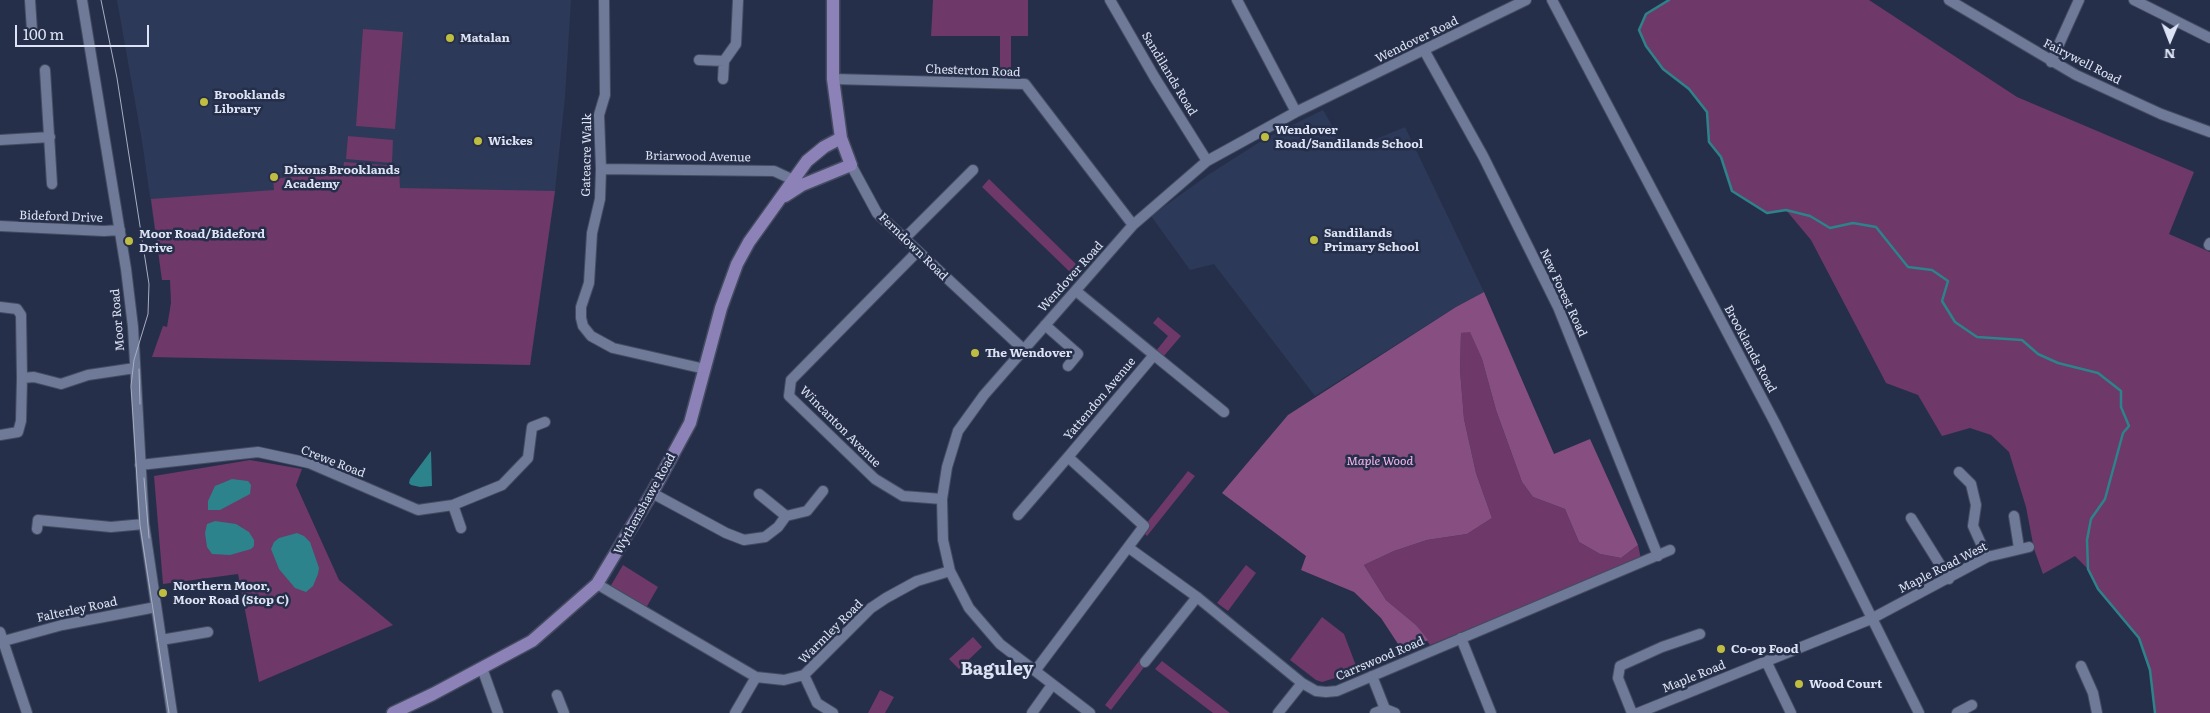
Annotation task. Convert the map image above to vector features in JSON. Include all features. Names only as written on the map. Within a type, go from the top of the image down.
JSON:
[{"type":"main road","name":"Ferndown Road","points":[[833,0],[833,79],[841,138],[851,165]]},
{"type":"main road","name":"Wythenshawe Road","points":[[393,713],[532,641],[596,584],[652,493],[690,422],[721,308],[737,264],[749,242],[781,199],[798,182],[807,162],[824,147],[841,138]]},
{"type":"main road","points":[[798,182],[851,165]]},
{"type":"street","points":[[30,0],[32,30]]},
{"type":"street","name":"Moor Road","points":[[82,0],[120,230],[133,326],[144,524],[172,713]]},
{"type":"street","name":"Gateacre Walk","points":[[604,0],[605,95],[599,115],[600,199],[592,234],[592,265],[581,307],[583,326],[591,336],[613,348],[705,369]]},
{"type":"street","points":[[724,79],[724,61],[736,44],[738,0]]},
{"type":"street","name":"Sandilands Road","points":[[1110,0],[1155,78],[1208,161]]},
{"type":"street","points":[[1238,0],[1296,112]]},
{"type":"street","name":"Wendover Road","points":[[1090,713],[1000,644],[984,628],[969,608],[950,571],[943,540],[942,499],[946,467],[958,431],[984,395],[1023,349],[1133,225],[1208,161],[1296,112],[1526,0]]},
{"type":"street","name":"Brooklands Road","points":[[1552,0],[1775,423],[1919,713]]},
{"type":"street","name":"Fairywell Road","points":[[1949,0],[2051,62],[2146,107],[2210,132]]},
{"type":"street","points":[[2051,62],[2078,0]]},
{"type":"street","points":[[2134,0],[2210,38]]},
{"type":"street","name":"New Forest Road","points":[[1424,50],[1483,156],[1558,307],[1658,556]]},
{"type":"street","points":[[699,60],[724,61]]},
{"type":"street","points":[[44,70],[52,184]]},
{"type":"street","name":"Chesterton Road","points":[[833,79],[1025,84],[1133,225]]},
{"type":"street","points":[[0,140],[50,137]]},
{"type":"street","name":"Ferndown Road","points":[[851,165],[877,214],[1023,349]]},
{"type":"street","name":"Briarwood Avenue","points":[[601,169],[774,170],[798,182]]},
{"type":"street","points":[[904,239],[973,170]]},
{"type":"street","name":"Bideford Drive","points":[[0,226],[104,232],[120,230]]},
{"type":"street","name":"Wincanton Avenue","points":[[917,252],[791,380],[789,396],[874,479],[903,496],[942,499]]},
{"type":"street","name":"Yattendon Avenue","points":[[1035,671],[1144,526],[1068,457],[1154,355],[1076,291]]},
{"type":"street","points":[[0,308],[17,309],[21,315],[22,378],[21,420],[18,432],[0,435]]},
{"type":"street","points":[[1045,324],[1078,354],[1068,366]]},
{"type":"street","points":[[1154,355],[1224,412]]},
{"type":"street","points":[[22,378],[34,377],[61,384],[88,375],[135,368]]},
{"type":"street","name":"Crewe Road","points":[[140,465],[258,452],[309,463],[418,510],[453,505],[502,485],[528,458],[532,427],[545,422]]},
{"type":"street","points":[[1018,515],[1068,457]]},
{"type":"street","points":[[1959,472],[1971,484],[1976,505],[1972,516],[1973,526],[1987,557]]},
{"type":"street","points":[[652,493],[726,533],[744,540],[764,537],[778,527],[786,516],[807,512],[822,491]]},
{"type":"street","points":[[759,494],[786,516]]},
{"type":"street","points":[[453,505],[461,528]]},
{"type":"street","name":"Maple Road West","points":[[1871,619],[1987,557],[2024,547],[2014,516]]},
{"type":"street","points":[[1911,518],[1949,579]]},
{"type":"street","points":[[37,529],[38,520],[110,527],[144,524]]},
{"type":"street","name":"Carrswood Road","points":[[1129,548],[1197,596],[1302,683],[1316,690],[1326,692],[1337,691],[1670,550]]},
{"type":"street","name":"Warmley Road","points":[[596,584],[756,677],[784,680],[804,675],[872,608],[886,598],[918,581],[950,571]]},
{"type":"street","points":[[1145,662],[1197,596]]},
{"type":"street","name":"Falterley Road","points":[[2,636],[156,607]]},
{"type":"street","name":"Maple Road","points":[[1638,713],[1650,711],[1766,661],[1871,619]]},
{"type":"street","points":[[161,640],[208,632]]},
{"type":"street","points":[[1632,713],[1618,678],[1620,666],[1662,647],[1700,634]]},
{"type":"street","points":[[2,636],[27,713]]},
{"type":"street","points":[[1461,638],[1492,713]]},
{"type":"street","points":[[1766,661],[1790,713]]},
{"type":"street","points":[[2081,666],[2095,699],[2098,713]]},
{"type":"street","points":[[482,668],[498,713]]},
{"type":"street","points":[[804,675],[817,703],[833,713]]},
{"type":"street","points":[[1372,676],[1380,711],[1395,713]]},
{"type":"street","points":[[735,713],[756,677]]},
{"type":"street","points":[[1278,713],[1302,683]]},
{"type":"street","points":[[1032,713],[1052,685]]},
{"type":"street","points":[[557,695],[564,713]]},
{"type":"street","points":[[1958,713],[1972,705]]},
{"type":"shaded area","name":"Dixons Brooklands Academy","points":[[117,0],[571,0],[565,97],[555,191],[530,365],[152,357],[163,326],[168,327],[171,280],[162,280],[142,141]]},
{"type":"shaded area","points":[[933,0],[1028,0],[1028,36],[1011,36],[1011,75],[1000,75],[1000,36],[931,36]]},
{"type":"shaded area","points":[[1669,0],[1869,0],[2017,97],[2194,172],[2169,234],[2210,252],[2210,713],[2155,713],[2150,670],[2139,638],[2098,589],[2088,569],[2075,556],[2043,574],[2034,549],[2026,507],[2009,452],[1991,435],[1970,428],[1942,436],[1918,395],[1886,383],[1811,240],[1786,210],[1767,213],[1732,191],[1721,157],[1709,142],[1707,112],[1689,89],[1663,69],[1646,46],[1639,30],[1646,14]]},
{"type":"shaded area","points":[[363,29],[403,32],[395,129],[356,126]]},
{"type":"shaded area","name":"Sandilands Primary School","points":[[1323,110],[1347,151],[1405,127],[1484,292],[1456,307],[1315,396],[1214,264],[1190,270],[1151,216],[1208,175],[1266,138]]},
{"type":"shaded area","points":[[348,136],[393,140],[392,163],[346,159]]},
{"type":"shaded area","points":[[344,162],[399,166],[400,188],[555,191],[530,365],[152,357],[163,326],[167,327],[171,303],[170,280],[162,280],[151,199],[274,190],[273,179],[343,171]]},
{"type":"shaded area","points":[[989,179],[1078,266],[1071,273],[982,187]]},
{"type":"shaded area","points":[[1158,317],[1181,336],[1163,357],[1156,351],[1168,336],[1153,323]]},
{"type":"shaded area","points":[[1470,331],[1482,359],[1496,410],[1522,482],[1533,497],[1565,509],[1579,542],[1600,554],[1621,558],[1638,545],[1641,559],[1430,645],[1416,625],[1386,600],[1364,565],[1394,551],[1427,540],[1467,534],[1492,518],[1476,473],[1464,419],[1460,370],[1461,333]]},
{"type":"shaded area","points":[[431,451],[432,486],[420,487],[411,485],[409,483],[410,479]]},
{"type":"shaded area","points":[[250,460],[302,469],[296,485],[339,580],[393,625],[259,682],[238,574],[163,584],[154,476]]},
{"type":"shaded area","points":[[1188,471],[1195,476],[1147,536],[1145,534],[1150,527],[1146,524]]},
{"type":"shaded area","points":[[232,479],[248,481],[251,485],[250,494],[220,510],[208,510],[208,501],[215,486]]},
{"type":"shaded area","points":[[215,521],[236,524],[249,532],[254,540],[254,546],[251,549],[230,555],[212,554],[207,547],[205,533],[207,524]]},
{"type":"shaded area","points":[[297,533],[304,536],[310,542],[319,568],[313,586],[306,592],[295,588],[279,569],[271,549],[274,542],[279,538]]},
{"type":"shaded area","points":[[623,565],[658,587],[646,608],[610,587]]},
{"type":"shaded area","points":[[1246,565],[1256,573],[1228,611],[1217,603]]},
{"type":"shaded area","points":[[1322,617],[1344,634],[1358,671],[1322,682],[1316,680],[1290,660]]},
{"type":"shaded area","points":[[973,637],[982,647],[959,669],[949,659]]},
{"type":"shaded area","points":[[1139,661],[1145,666],[1111,710],[1105,705]]},
{"type":"shaded area","points":[[1162,661],[1230,713],[1213,713],[1155,669]]},
{"type":"shaded area","points":[[880,690],[894,697],[885,713],[868,713]]},
{"type":"green space","name":"Maple Wood","points":[[1484,292],[1554,454],[1590,439],[1638,545],[1621,558],[1600,554],[1579,542],[1565,509],[1533,497],[1522,482],[1496,410],[1482,359],[1470,332],[1461,333],[1460,370],[1464,419],[1476,473],[1492,518],[1467,534],[1427,540],[1394,551],[1364,565],[1386,600],[1416,625],[1428,640],[1404,653],[1381,618],[1354,592],[1301,570],[1306,556],[1222,493],[1288,415],[1456,307]]},
{"type":"waterway","points":[[1669,0],[1646,14],[1639,30],[1646,46],[1663,69],[1689,89],[1707,112],[1709,142],[1721,157],[1732,191],[1767,213],[1786,210],[1810,216],[1830,228],[1853,223],[1876,227],[1908,267],[1932,270],[1948,281],[1942,301],[1955,322],[1977,337],[2022,340],[2038,354],[2058,363],[2098,373],[2121,391],[2121,407],[2129,426],[2123,433],[2105,499],[2091,519],[2087,540],[2088,569],[2098,589],[2139,638],[2150,670],[2155,713]]},
{"type":"tram line","points":[[101,0],[117,78],[149,284],[148,314],[134,360],[131,386],[140,525],[169,713]]},
{"type":"tram line","points":[[139,369],[140,404]]},
{"type":"tram line","points":[[144,478],[149,538]]},
{"type":"place","name":"Matalan","points":[[450,38]]},
{"type":"place","name":"Brooklands Library","points":[[204,102]]},
{"type":"place","name":"Wendover Road/Sandilands School","points":[[1265,137]]},
{"type":"place","name":"Wickes","points":[[478,141]]},
{"type":"place","name":"Dixons Brooklands Academy","points":[[274,177]]},
{"type":"place","name":"Sandilands Primary School","points":[[1314,240]]},
{"type":"place","name":"Moor Road/Bideford Drive","points":[[129,241]]},
{"type":"place","name":"The Wendover","points":[[975,353]]},
{"type":"place","name":"Northern Moor, Moor Road (Stop C)","points":[[163,593]]},
{"type":"place","name":"Co-op Food","points":[[1721,649]]},
{"type":"place","name":"Wood Court","points":[[1799,684]]},
{"type":"district","name":"Baguley","points":[[997,670]]}]
